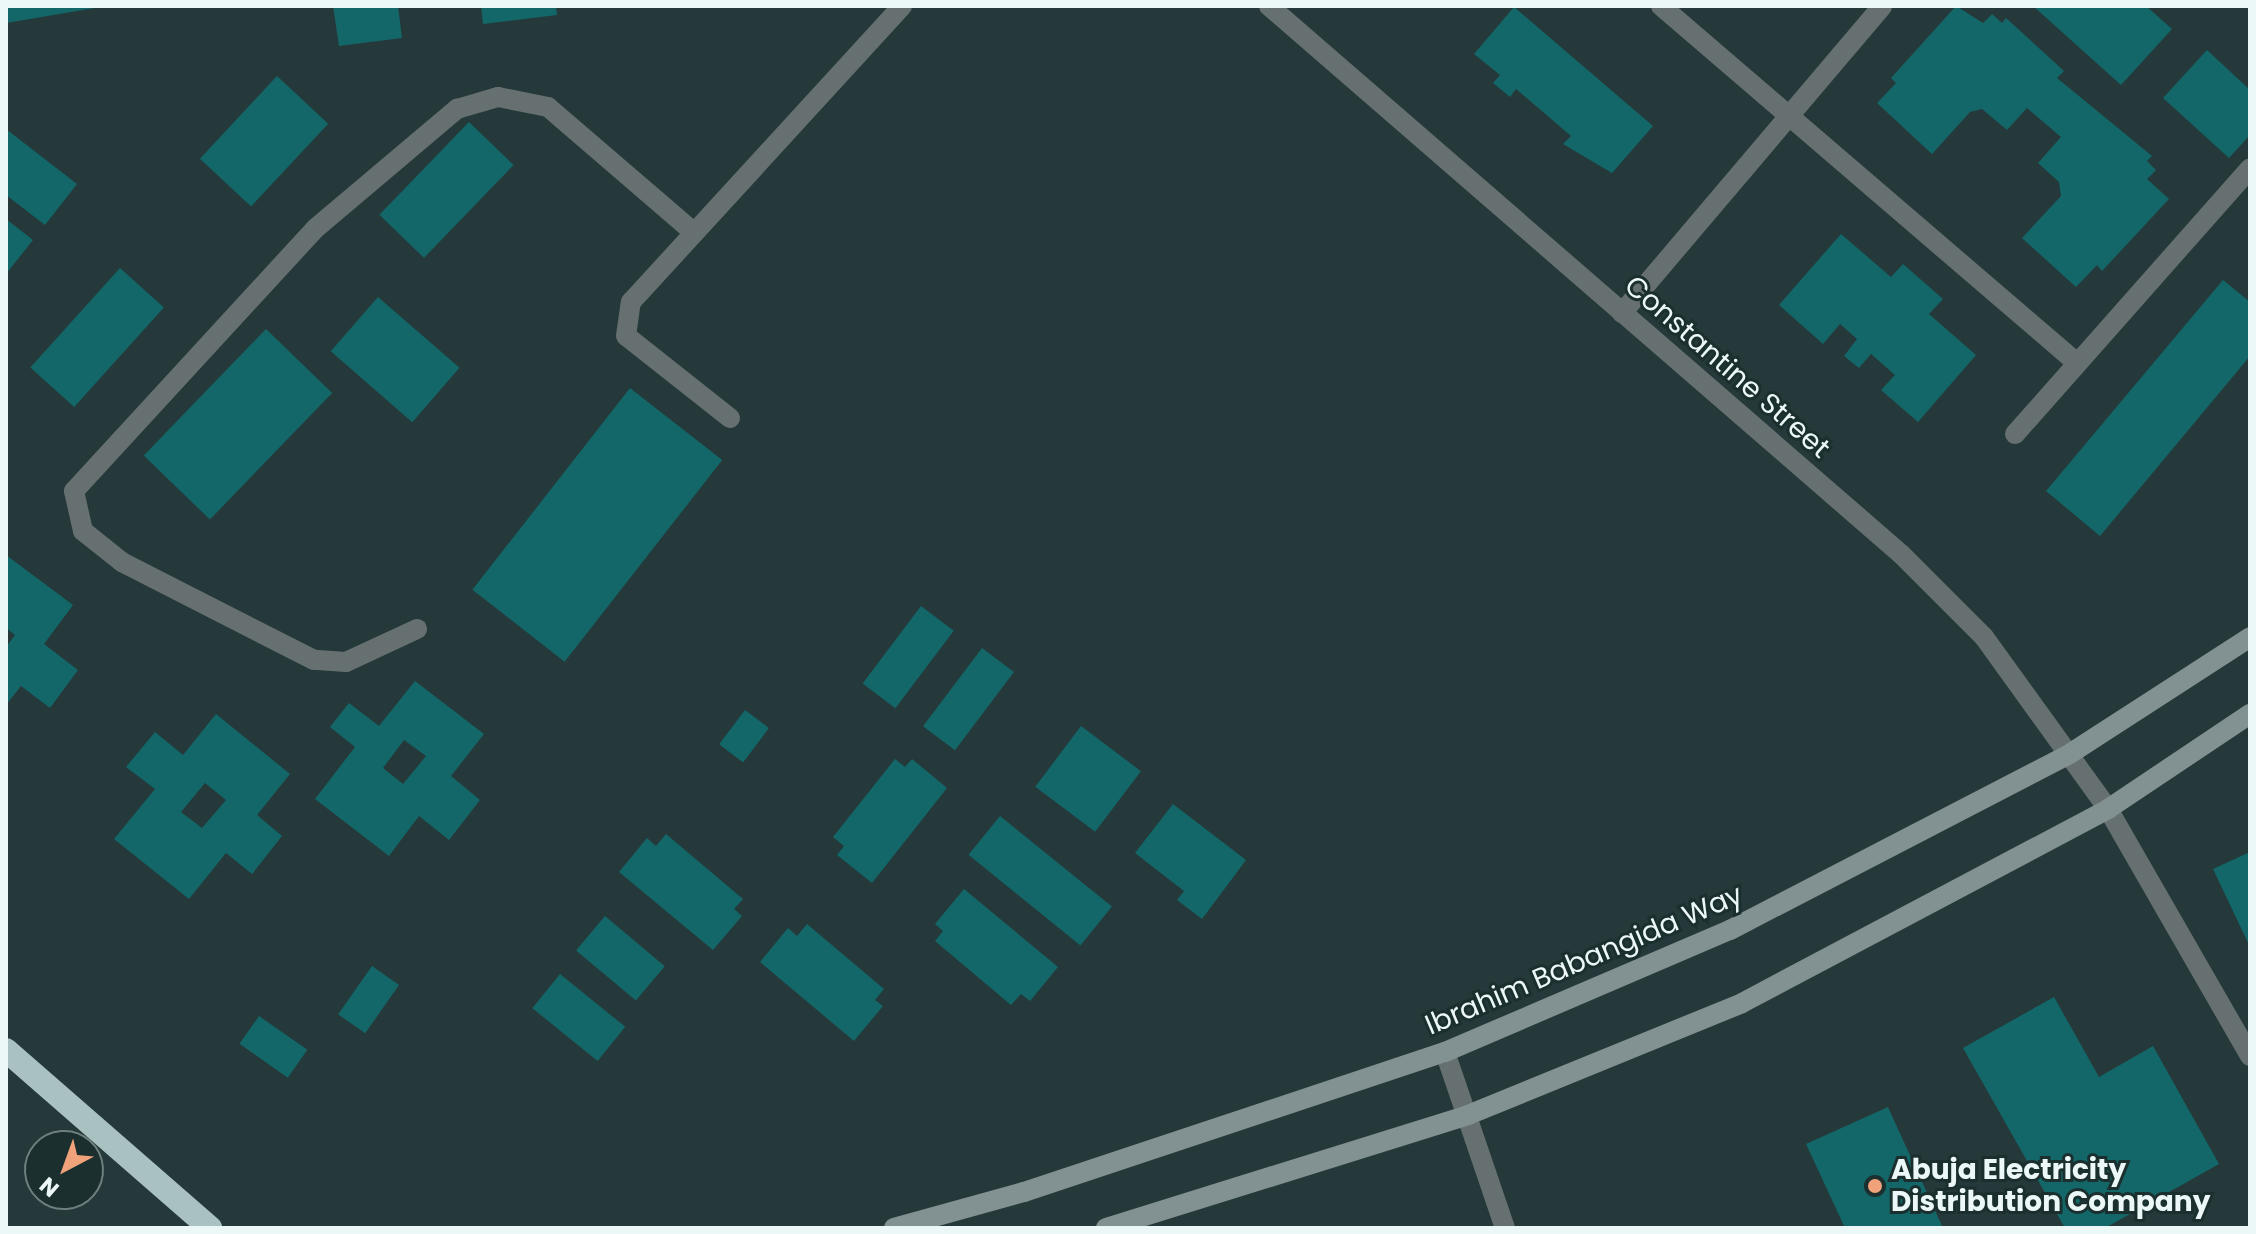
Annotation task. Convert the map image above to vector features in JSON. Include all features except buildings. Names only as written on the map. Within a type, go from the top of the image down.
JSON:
[{"type":"highway","points":[[6,1050],[210,1228]]},
{"type":"main road","name":"Ibrahim Babangida Way","points":[[894,1228],[1024,1192],[1445,1052],[1730,930],[2071,753],[2250,637]]},
{"type":"main road","points":[[1106,1228],[1468,1115],[1742,1003],[2108,809],[2250,714]]},
{"type":"street","points":[[730,418],[626,336],[631,302],[692,231],[902,6]]},
{"type":"street","name":"Constantine Street","points":[[1269,6],[1948,599],[2071,753],[2108,809],[2250,1056]]},
{"type":"street","points":[[1661,6],[2077,363]]},
{"type":"street","points":[[1622,313],[1882,6]]},
{"type":"street","points":[[417,629],[346,662],[314,660],[122,562],[83,531],[74,491],[316,228],[457,109],[498,97],[548,107],[692,231]]},
{"type":"street","points":[[2015,434],[2250,168]]},
{"type":"street","points":[[1445,1052],[1505,1228]]},
{"type":"place","name":"Abuja Electricity Distribution Company","points":[[1875,1186]]}]
